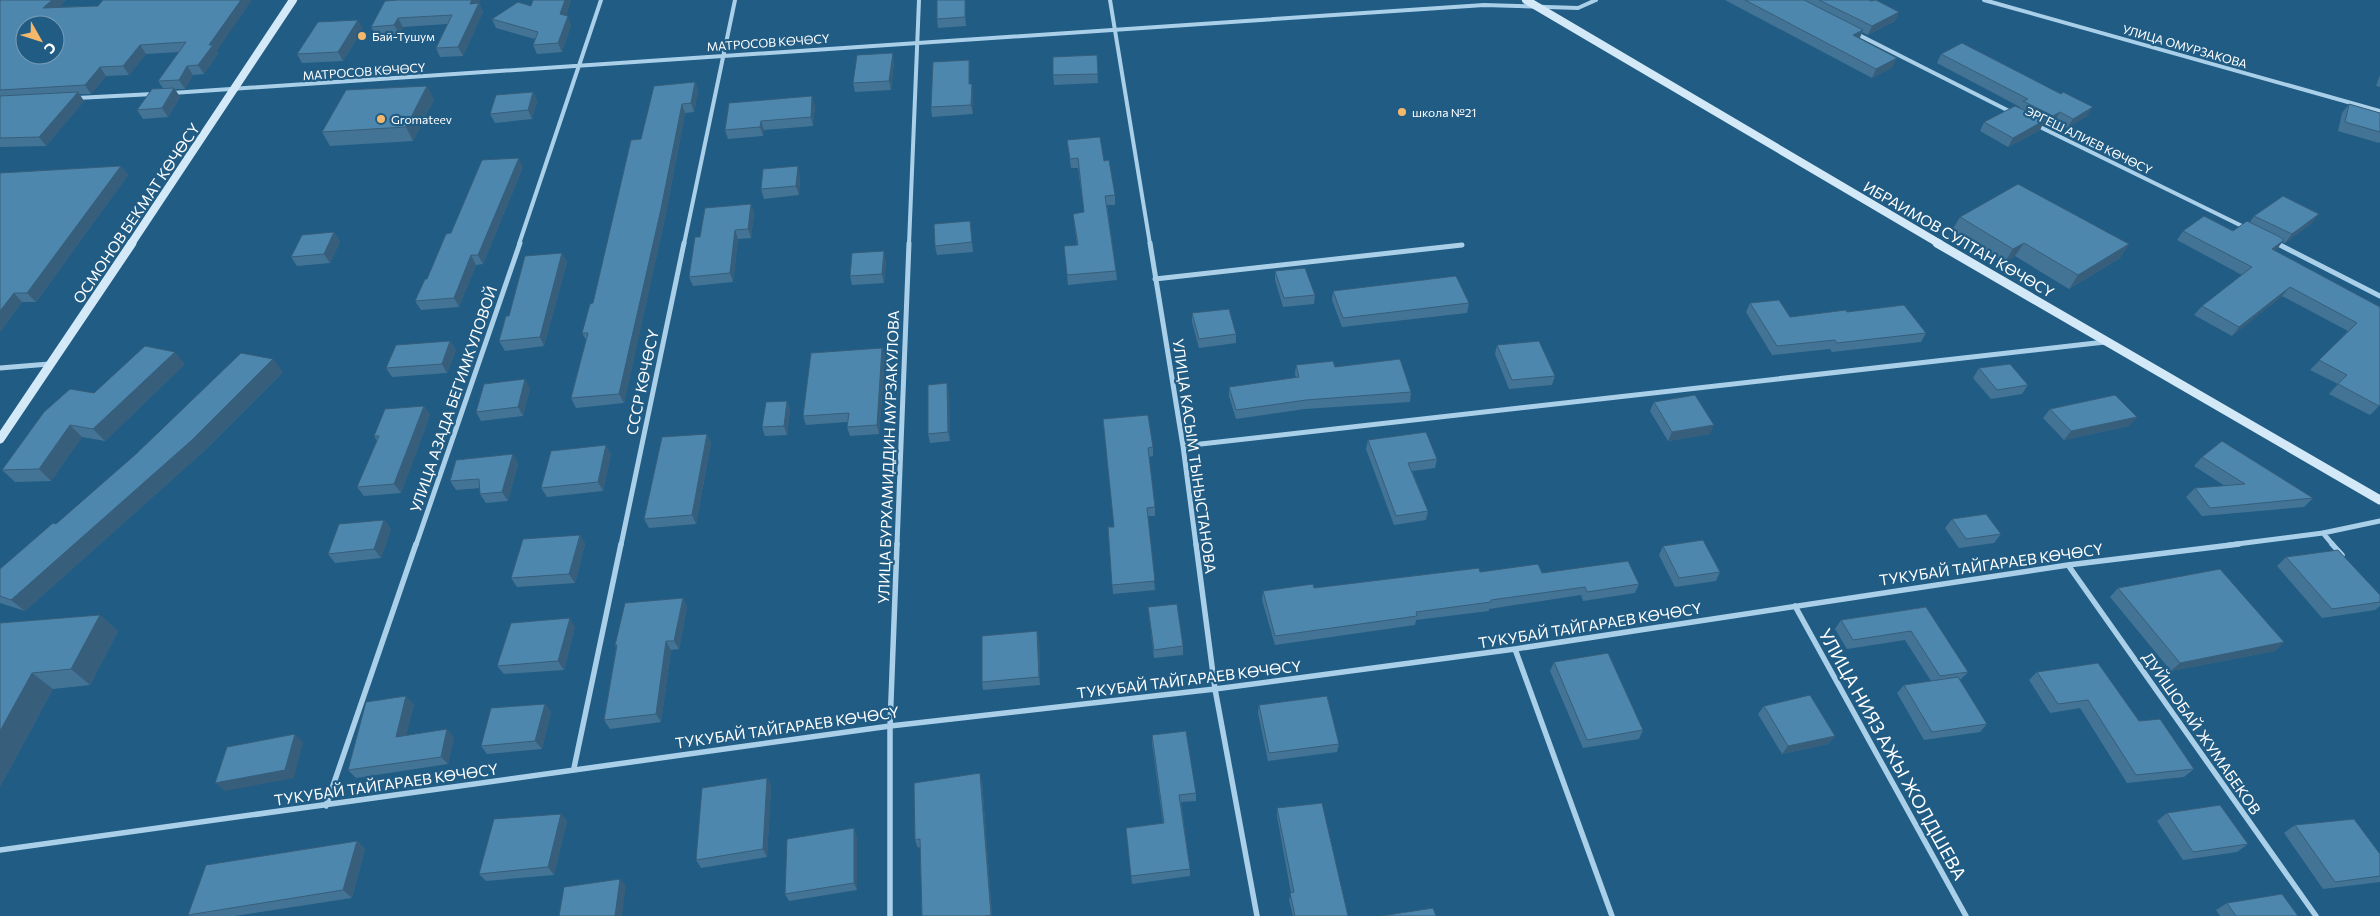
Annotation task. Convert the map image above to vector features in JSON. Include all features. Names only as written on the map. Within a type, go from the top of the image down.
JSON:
[{"type":"main road","name":"ОСМОНОВ БЕКМАТ КӨЧӨСҮ","points":[[0,439],[235,90],[293,0]]},
{"type":"main road","name":"ИБРАИМОВ СУЛТАН КӨЧӨСҮ","points":[[1526,0],[2380,500]]},
{"type":"street","name":"УЛИЦА АЗАДА БЕГИМКУЛОВОЙ","points":[[326,806],[581,65],[601,0]]},
{"type":"street","name":"СССР КӨЧӨСҮ","points":[[574,768],[735,0]]},
{"type":"street","name":"УЛИЦА БУРХАМИДДИН МУРЗАКУЛОВА","points":[[890,916],[890,726],[919,0]]},
{"type":"street","name":"УЛИЦА КАСЫМ ТЫНЫСТАНОВА","points":[[1110,0],[1183,446],[1216,690],[1257,916]]},
{"type":"street","name":"МАТРОСОВ КӨЧӨСҮ","points":[[167,94],[724,54],[1114,30],[1484,4],[1578,8],[1596,0]]},
{"type":"street","name":"УЛИЦА ОМУРЗАКОВА","points":[[1984,0],[2380,111]]},
{"type":"street","name":"ЭРГЕШ АЛИЕВ КӨЧӨСҮ","points":[[1851,31],[2017,115]]},
{"type":"street","points":[[69,98],[157,94]]},
{"type":"street","name":"ЭРГЕШ АЛИЕВ КӨЧӨСҮ","points":[[2034,124],[2256,233]]},
{"type":"street","points":[[2273,242],[2380,296]]},
{"type":"street","points":[[1155,279],[1462,245]]},
{"type":"street","points":[[1183,446],[2108,342]]},
{"type":"street","points":[[0,368],[50,364]]},
{"type":"street","name":"ТУКУБАЙ ТАЙГАРАЕВ КӨЧӨСҮ","points":[[0,850],[326,806],[574,768],[890,726],[1216,690],[1515,649],[2068,565],[2323,533],[2380,521]]},
{"type":"street","points":[[2323,533],[2348,562]]},
{"type":"street","name":"ДУЙШОБАЙ ЖУМАБЕКОВ","points":[[2068,565],[2316,916]]},
{"type":"street","name":"УЛИЦА НИЯЗ АЖЫ ЖОЛДШЕВА","points":[[1795,606],[1966,916]]},
{"type":"street","points":[[1515,649],[1612,916]]},
{"type":"building","points":[[0,0],[52,0],[43,8],[98,6],[103,0],[241,0],[209,45],[213,45],[198,65],[187,66],[179,80],[158,81],[186,42],[140,45],[123,66],[100,67],[85,85],[0,90]]},
{"type":"building","points":[[472,0],[470,4],[479,3],[458,47],[436,48],[452,15],[398,18],[394,25],[371,27],[385,1]]},
{"type":"building","points":[[533,0],[565,0],[560,14],[568,16],[558,43],[533,45],[538,32],[492,19],[518,2],[531,6]]},
{"type":"building","points":[[937,0],[965,0],[965,17],[937,19]]},
{"type":"building","points":[[1745,0],[1804,0],[1863,30],[1853,35],[1897,58],[1876,69]]},
{"type":"building","points":[[1819,0],[1876,0],[1899,12],[1872,26]]},
{"type":"building","points":[[358,20],[338,52],[297,54],[318,22]]},
{"type":"building","points":[[1962,43],[2061,94],[2063,92],[2093,107],[2073,119],[2060,112],[2053,116],[2023,101],[2028,99],[1941,54]]},
{"type":"building","points":[[893,53],[889,81],[853,83],[857,55]]},
{"type":"building","points":[[1097,55],[1098,74],[1053,75],[1053,57]]},
{"type":"building","points":[[969,60],[969,84],[972,84],[971,105],[931,107],[933,62]]},
{"type":"building","points":[[695,82],[691,103],[682,104],[661,209],[619,394],[571,398],[588,333],[582,333],[590,304],[593,303],[631,140],[641,139],[654,86]]},
{"type":"building","points":[[427,86],[406,127],[322,132],[346,90]]},
{"type":"building","points":[[174,88],[162,108],[137,110],[152,89]]},
{"type":"building","points":[[78,92],[39,137],[0,138],[0,96]]},
{"type":"building","points":[[533,92],[528,110],[490,114],[496,95]]},
{"type":"building","points":[[812,96],[811,117],[761,121],[760,127],[725,130],[729,103]]},
{"type":"building","points":[[2349,104],[2380,113],[2380,132],[2345,122]]},
{"type":"building","points":[[2015,106],[2045,120],[2013,138],[1984,122]]},
{"type":"building","points":[[1100,137],[1104,161],[1109,160],[1115,195],[1105,196],[1116,271],[1067,275],[1064,246],[1078,245],[1073,214],[1084,212],[1078,158],[1070,159],[1067,140]]},
{"type":"building","points":[[519,158],[478,255],[471,255],[454,298],[415,301],[425,279],[427,279],[446,234],[451,233],[482,160]]},
{"type":"building","points":[[121,166],[27,293],[14,293],[0,311],[0,173]]},
{"type":"building","points":[[798,166],[796,186],[761,189],[763,169]]},
{"type":"building","points":[[2018,184],[2129,244],[2078,275],[2024,243],[2013,249],[1960,217]]},
{"type":"building","points":[[2283,196],[2319,214],[2292,234],[2254,216]]},
{"type":"building","points":[[751,204],[748,229],[735,230],[730,273],[689,277],[695,237],[700,237],[705,208]]},
{"type":"building","points":[[2204,216],[2233,231],[2247,221],[2278,236],[2284,240],[2272,249],[2380,307],[2379,406],[2338,384],[2347,375],[2319,360],[2357,323],[2290,287],[2239,327],[2202,306],[2252,267],[2183,231]]},
{"type":"building","points":[[970,221],[972,242],[935,246],[934,224]]},
{"type":"building","points":[[334,232],[324,254],[291,257],[302,235]]},
{"type":"building","points":[[884,251],[882,274],[850,276],[852,253]]},
{"type":"building","points":[[562,253],[540,337],[499,341],[506,316],[509,316],[525,256]]},
{"type":"building","points":[[1305,268],[1315,295],[1284,298],[1275,271]]},
{"type":"building","points":[[1456,276],[1469,303],[1343,318],[1333,291]]},
{"type":"building","points":[[1779,300],[1790,317],[1904,305],[1926,333],[1837,343],[1835,340],[1777,346],[1750,303]]},
{"type":"building","points":[[1229,309],[1236,334],[1199,339],[1192,313]]},
{"type":"building","points":[[450,341],[442,364],[386,368],[396,345]]},
{"type":"building","points":[[1539,341],[1555,376],[1512,380],[1497,345]]},
{"type":"building","points":[[145,346],[175,352],[93,429],[70,425],[39,469],[2,470],[44,412],[70,389],[94,393]]},
{"type":"building","points":[[882,348],[877,425],[847,427],[849,413],[803,416],[811,353]]},
{"type":"building","points":[[241,353],[273,359],[192,440],[11,600],[0,596],[0,569],[53,523],[56,524],[136,454]]},
{"type":"building","points":[[1400,359],[1411,392],[1306,400],[1236,410],[1229,387],[1299,377],[1296,365],[1333,361],[1335,367]]},
{"type":"building","points":[[2010,364],[2028,385],[1997,390],[1979,368]]},
{"type":"building","points":[[525,379],[518,407],[476,412],[484,384]]},
{"type":"building","points":[[947,383],[948,432],[928,434],[928,385]]},
{"type":"building","points":[[1695,395],[1714,425],[1672,432],[1654,402]]},
{"type":"building","points":[[2115,395],[2137,417],[2071,431],[2050,409]]},
{"type":"building","points":[[787,401],[784,426],[762,427],[766,402]]},
{"type":"building","points":[[424,406],[394,484],[357,487],[379,436],[374,436],[385,409]]},
{"type":"building","points":[[1148,415],[1153,447],[1148,448],[1155,507],[1147,508],[1155,581],[1112,585],[1108,527],[1114,527],[1103,419]]},
{"type":"building","points":[[1426,432],[1437,459],[1408,463],[1428,511],[1396,516],[1368,440]]},
{"type":"building","points":[[707,434],[692,515],[644,519],[662,437]]},
{"type":"building","points":[[2222,441],[2313,498],[2210,508],[2195,488],[2245,484],[2202,457]]},
{"type":"building","points":[[606,445],[598,482],[541,488],[551,451]]},
{"type":"building","points":[[513,454],[502,492],[480,494],[479,479],[450,481],[456,460]]},
{"type":"building","points":[[1986,514],[2001,534],[1966,539],[1952,519]]},
{"type":"building","points":[[384,520],[374,549],[328,554],[339,524]]},
{"type":"building","points":[[580,535],[569,574],[511,578],[523,539]]},
{"type":"building","points":[[1703,540],[1720,572],[1679,578],[1663,546]]},
{"type":"building","points":[[2338,550],[2380,595],[2380,602],[2332,609],[2286,557]]},
{"type":"building","points":[[1628,561],[1639,584],[1587,592],[1585,587],[1491,600],[1491,602],[1416,612],[1417,616],[1275,636],[1263,591],[1313,584],[1314,588],[1479,568],[1480,572],[1538,564],[1542,573]]},
{"type":"building","points":[[2220,569],[2284,642],[2180,663],[2118,588]]},
{"type":"building","points":[[683,598],[674,641],[666,641],[656,714],[604,720],[617,645],[615,645],[625,603]]},
{"type":"building","points":[[1177,604],[1183,646],[1154,650],[1148,607]]},
{"type":"building","points":[[1926,607],[1968,672],[1940,676],[1911,631],[1853,640],[1841,620]]},
{"type":"building","points":[[100,615],[71,669],[32,673],[0,731],[0,623]]},
{"type":"building","points":[[570,618],[558,661],[497,666],[511,623]]},
{"type":"building","points":[[1037,631],[1039,677],[982,682],[982,636]]},
{"type":"building","points":[[1608,653],[1643,730],[1587,740],[1554,662]]},
{"type":"building","points":[[2098,663],[2139,721],[2160,719],[2194,769],[2136,775],[2088,700],[2058,704],[2037,672]]},
{"type":"building","points":[[1958,677],[1987,724],[1932,732],[1904,685]]},
{"type":"building","points":[[1810,695],[1835,736],[1788,746],[1764,706]]},
{"type":"building","points":[[406,696],[396,737],[447,729],[441,757],[348,770],[366,702]]},
{"type":"building","points":[[1327,696],[1339,744],[1269,753],[1259,705]]},
{"type":"building","points":[[545,704],[535,741],[481,746],[491,708]]},
{"type":"building","points":[[1186,731],[1196,793],[1179,795],[1190,869],[1131,876],[1126,828],[1164,823],[1152,735]]},
{"type":"building","points":[[295,734],[285,770],[215,783],[227,747]]},
{"type":"building","points":[[980,773],[991,915],[922,916],[920,839],[915,840],[914,783]]},
{"type":"building","points":[[767,778],[763,849],[696,860],[702,788]]},
{"type":"building","points":[[1322,803],[1348,916],[1295,916],[1290,893],[1294,892],[1277,808]]},
{"type":"building","points":[[2220,805],[2248,844],[2193,852],[2167,813]]},
{"type":"building","points":[[561,814],[548,867],[479,874],[494,819]]},
{"type":"building","points":[[2354,819],[2380,854],[2380,876],[2335,882],[2295,825]]},
{"type":"building","points":[[854,828],[854,883],[785,894],[787,839]]},
{"type":"building","points":[[357,841],[343,890],[188,915],[206,865]]},
{"type":"building","points":[[620,879],[615,916],[559,916],[564,887]]},
{"type":"building","points":[[2282,894],[2298,916],[2236,916],[2227,903]]},
{"type":"building","points":[[1433,908],[1436,916],[1381,916]]},
{"type":"place","name":"Бай-Тушум","points":[[362,36]]},
{"type":"place","name":"школа №21","points":[[1402,112]]},
{"type":"place","name":"Gromateev","points":[[381,119]]}]
